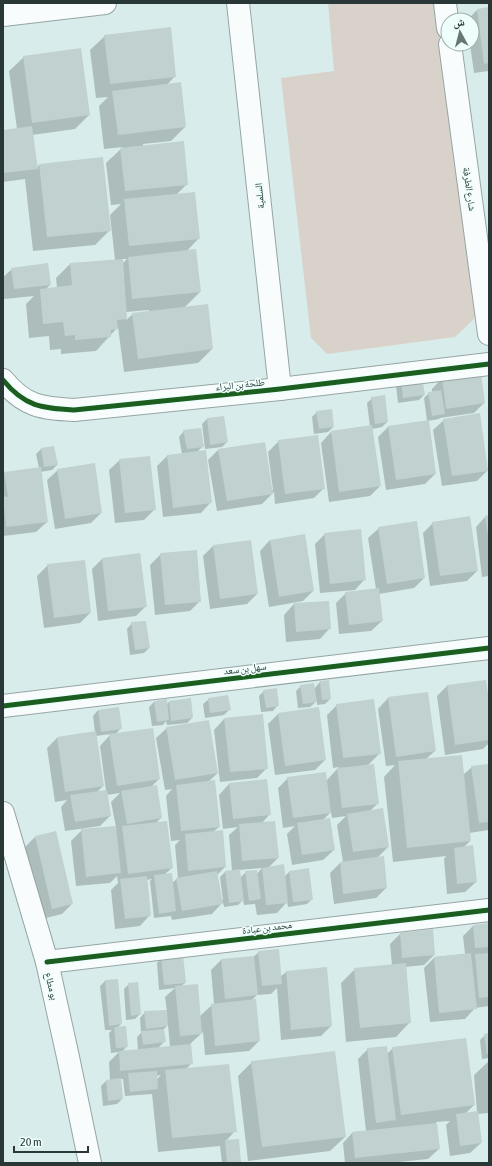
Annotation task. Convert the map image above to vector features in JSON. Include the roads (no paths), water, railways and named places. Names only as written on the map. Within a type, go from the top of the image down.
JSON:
[{"type":"street","points":[[3,15],[105,3]]},
{"type":"street","name":"السلمية","points":[[238,3],[280,389]]},
{"type":"street","name":"شارع الطرفة","points":[[451,52],[489,334]]},
{"type":"street","name":"طلحة بن البراء","points":[[3,380],[21,398],[45,408],[74,410],[280,389],[489,364]]},
{"type":"street","name":"سهل بن سعد","points":[[3,706],[489,648]]},
{"type":"street","name":"بو مطاع","points":[[3,813],[10,867],[46,962],[90,1163]]},
{"type":"street","name":"محمد بن عبادة","points":[[46,962],[489,910]]}]
